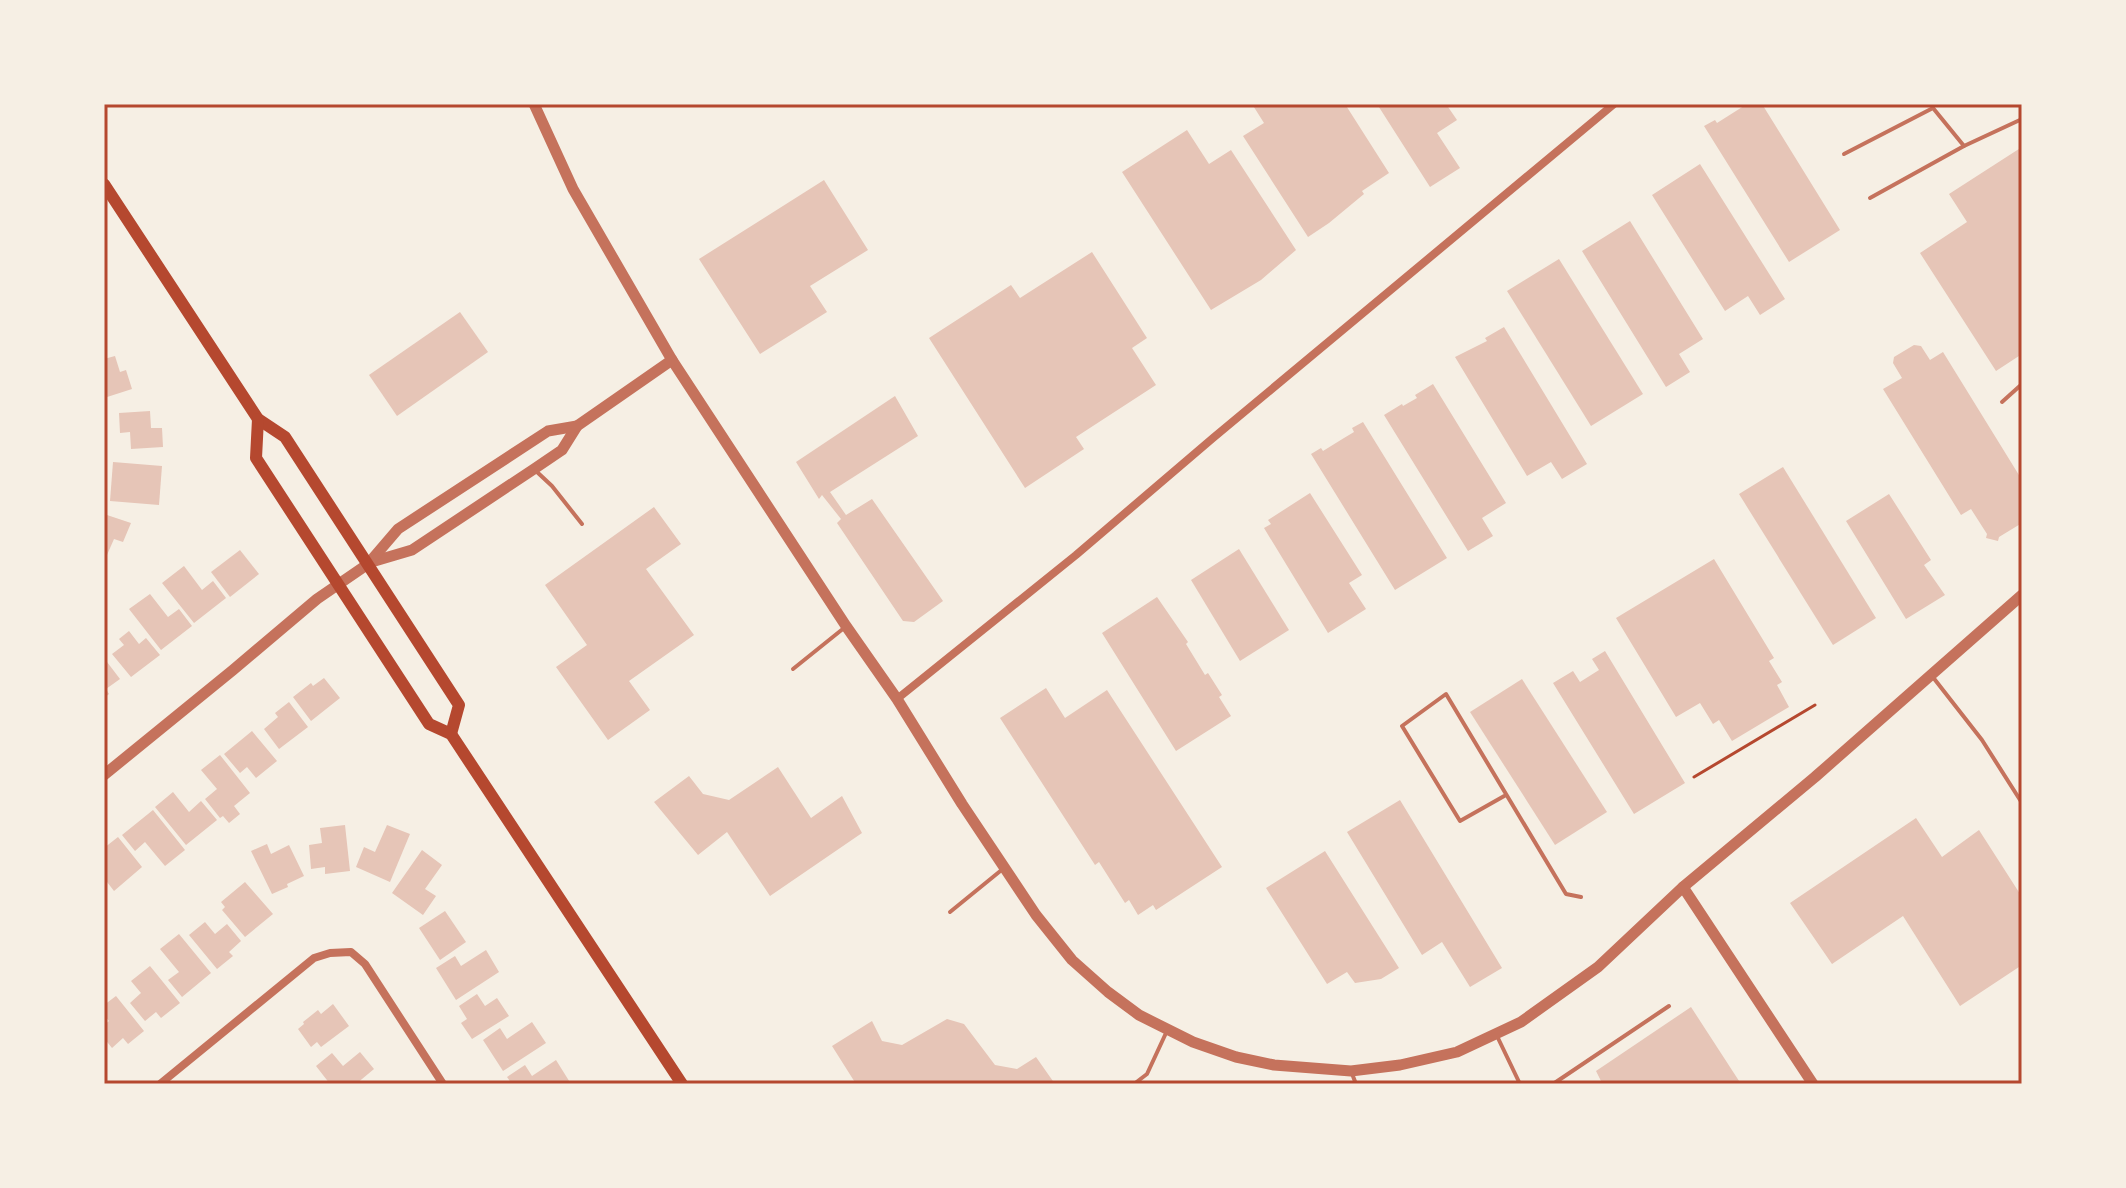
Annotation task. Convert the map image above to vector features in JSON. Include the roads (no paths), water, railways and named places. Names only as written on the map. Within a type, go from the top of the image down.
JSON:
[{"type":"main road","points":[[104,184],[258,419],[285,437],[459,705],[451,734]]},
{"type":"main road","points":[[258,419],[256,458],[429,724],[451,734],[682,1084]]},
{"type":"street","points":[[534,104],[573,189],[672,360],[1036,915],[1072,960],[1139,1015],[1193,1042],[1236,1057],[1274,1065],[1351,1071],[1400,1065],[1457,1052],[1521,1022],[1598,967],[1683,887],[1815,777],[2022,595]]},
{"type":"street","points":[[897,699],[1076,555],[1614,104]]},
{"type":"street","points":[[368,564],[412,550],[534,469],[562,450],[577,426],[672,360]]},
{"type":"street","points":[[104,775],[317,599],[368,564],[398,529],[548,431],[577,426]]},
{"type":"street","points":[[1683,887],[1813,1084]]},
{"type":"street","points":[[160,1084],[314,958],[351,952],[365,964],[443,1084]]},
{"type":"lane","points":[[1844,154],[1933,108],[1964,146]]},
{"type":"lane","points":[[1870,198],[1964,146],[2022,119]]},
{"type":"lane","points":[[2002,402],[2022,384]]},
{"type":"lane","points":[[534,469],[582,524]]},
{"type":"lane","points":[[793,669],[846,626]]},
{"type":"lane","points":[[1930,674],[1982,740],[2022,803]]},
{"type":"lane","points":[[1506,795],[1460,821],[1402,726],[1446,694],[1566,894],[1581,897]]},
{"type":"lane","points":[[950,912],[1004,868]]},
{"type":"lane","points":[[1553,1084],[1669,1006]]},
{"type":"lane","points":[[1134,1084],[1147,1074],[1167,1030]]},
{"type":"lane","points":[[1496,1034],[1520,1084]]},
{"type":"lane","points":[[1351,1071],[1356,1084]]}]
